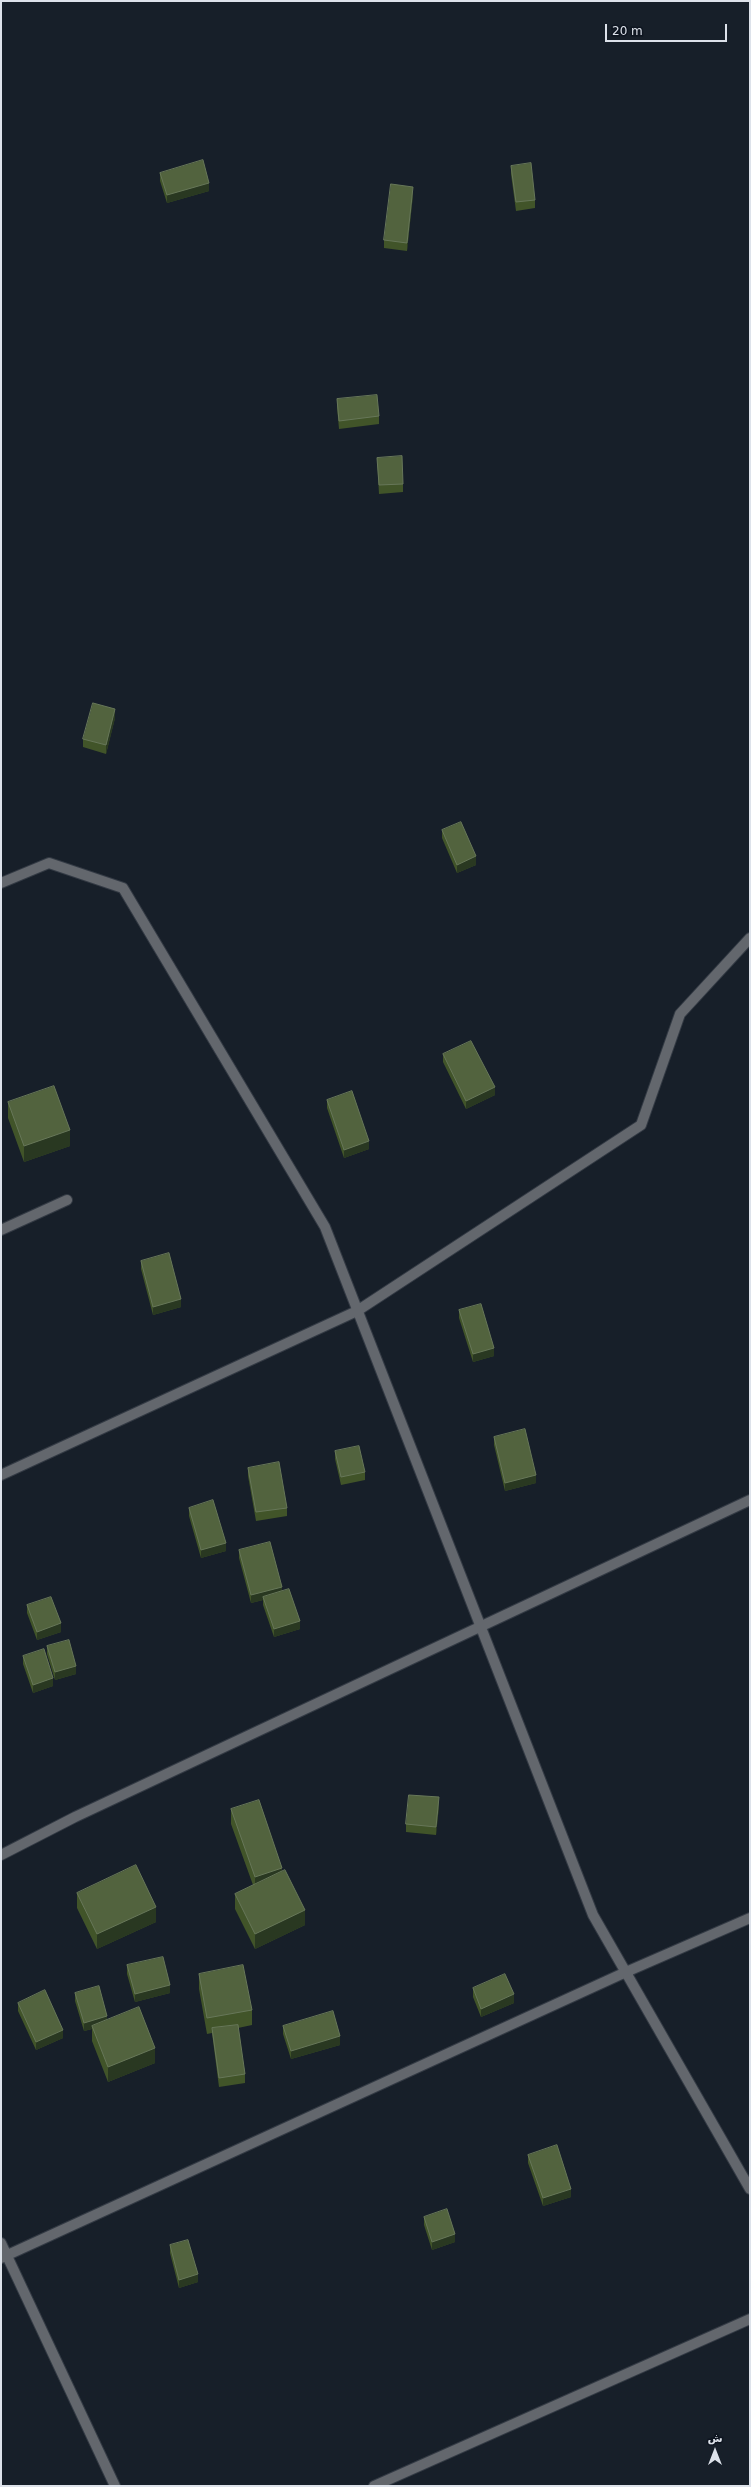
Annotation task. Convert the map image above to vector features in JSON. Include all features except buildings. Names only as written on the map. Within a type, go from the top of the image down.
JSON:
[{"type":"street","points":[[1,883],[49,863],[123,888],[325,1227],[479,1626],[593,1915],[750,2189]]},
{"type":"street","points":[[1,1475],[357,1311],[641,1124],[680,1014],[750,938]]},
{"type":"street","points":[[1,1230],[67,1200]]},
{"type":"street","points":[[1,1855],[75,1817],[750,1500]]},
{"type":"street","points":[[4,2257],[626,1972],[750,1918]]},
{"type":"street","points":[[1,2243],[4,2257],[115,2486]]},
{"type":"street","points":[[374,2486],[750,2319]]}]
